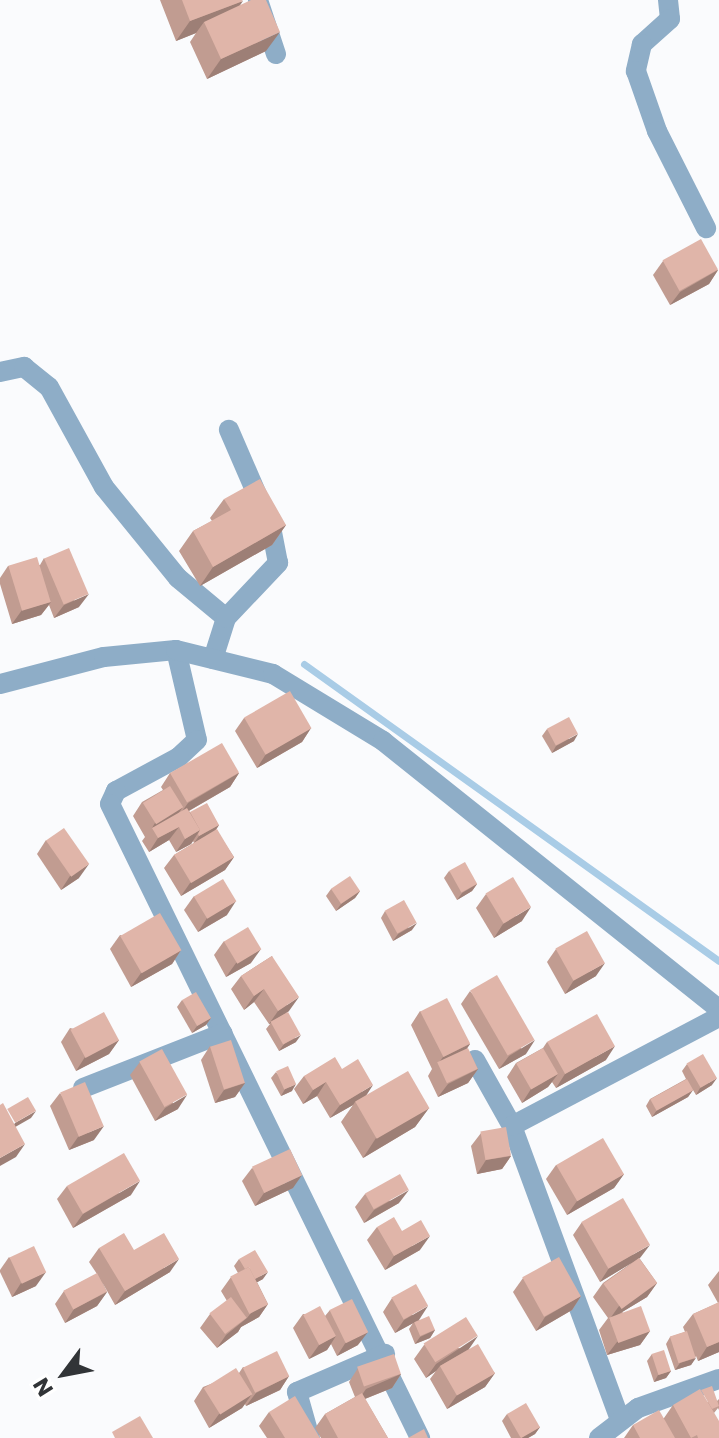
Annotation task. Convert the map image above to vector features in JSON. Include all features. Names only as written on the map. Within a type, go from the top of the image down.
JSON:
[{"type":"street","points":[[258,0],[276,54]]},
{"type":"street","points":[[668,0],[670,19],[642,44],[636,71],[657,131],[706,228]]},
{"type":"street","points":[[0,372],[24,367],[49,387],[104,487],[178,578],[226,618]]},
{"type":"street","points":[[213,659],[226,618],[278,563],[271,527],[229,430]]},
{"type":"street","points":[[176,650],[197,740],[179,757],[116,791],[110,804],[385,1354],[420,1438]]},
{"type":"street","points":[[0,684],[104,657],[176,650],[273,674],[383,741],[719,1009]]},
{"type":"street","points":[[512,1126],[719,1017]]},
{"type":"street","points":[[83,1088],[223,1033]]},
{"type":"street","points":[[475,1060],[512,1126],[619,1417]]},
{"type":"street","points":[[310,1438],[297,1392],[385,1354]]},
{"type":"street","points":[[599,1438],[619,1417],[719,1379]]},
{"type":"building","points":[[182,0],[242,0],[243,1],[190,21]]},
{"type":"building","points":[[251,0],[266,0],[280,32],[221,59],[204,22]]},
{"type":"building","points":[[701,239],[718,270],[679,291],[663,260]]},
{"type":"building","points":[[260,479],[286,525],[213,567],[193,531],[231,510],[224,499]]},
{"type":"building","points":[[69,548],[89,594],[64,605],[44,559]]},
{"type":"building","points":[[37,557],[51,602],[22,611],[8,566]]},
{"type":"building","points":[[290,691],[312,728],[266,755],[244,718]]},
{"type":"building","points":[[569,717],[578,734],[556,746],[547,729]]},
{"type":"building","points":[[222,743],[239,772],[187,802],[170,773]]},
{"type":"building","points":[[170,786],[183,807],[156,824],[143,803]]},
{"type":"building","points":[[207,803],[219,825],[199,836],[200,830],[190,812]]},
{"type":"building","points":[[187,808],[200,830],[185,839],[179,827],[158,838],[152,828]]},
{"type":"building","points":[[64,828],[89,864],[71,877],[46,841]]},
{"type":"building","points":[[217,829],[234,857],[191,883],[174,855]]},
{"type":"building","points":[[465,862],[477,884],[461,893],[449,871]]},
{"type":"building","points":[[350,876],[360,891],[341,904],[331,889]]},
{"type":"building","points":[[513,877],[531,907],[504,923],[486,893]]},
{"type":"building","points":[[223,879],[236,901],[207,919],[194,897]]},
{"type":"building","points":[[404,900],[417,923],[397,933],[385,911]]},
{"type":"building","points":[[160,913],[182,950],[142,973],[120,936]]},
{"type":"building","points":[[248,927],[261,949],[237,964],[224,941]]},
{"type":"building","points":[[587,931],[605,963],[573,981],[556,948]]},
{"type":"building","points":[[272,956],[299,997],[278,1011],[264,989],[254,996],[241,976]]},
{"type":"building","points":[[497,975],[534,1040],[508,1055],[470,990]]},
{"type":"building","points":[[196,992],[211,1018],[197,1026],[182,1000]]},
{"type":"building","points":[[447,998],[470,1043],[443,1057],[420,1012]]},
{"type":"building","points":[[104,1012],[119,1040],[85,1058],[70,1030]]},
{"type":"building","points":[[288,1012],[301,1035],[283,1044],[271,1022]]},
{"type":"building","points":[[597,1014],[615,1046],[565,1074],[547,1042]]},
{"type":"building","points":[[231,1040],[245,1083],[224,1090],[210,1047]]},
{"type":"building","points":[[468,1048],[478,1069],[447,1083],[437,1062]]},
{"type":"building","points":[[543,1048],[558,1074],[531,1089],[516,1064]]},
{"type":"building","points":[[162,1049],[187,1094],[164,1107],[139,1062]]},
{"type":"building","points":[[703,1054],[717,1078],[701,1088],[687,1064]]},
{"type":"building","points":[[335,1057],[342,1069],[358,1059],[373,1085],[340,1105],[326,1082],[313,1090],[304,1076]]},
{"type":"building","points":[[288,1066],[296,1084],[284,1090],[276,1071]]},
{"type":"building","points":[[408,1071],[430,1108],[377,1139],[355,1102]]},
{"type":"building","points":[[687,1079],[693,1090],[657,1111],[650,1099]]},
{"type":"building","points":[[85,1082],[104,1126],[79,1137],[60,1093]]},
{"type":"building","points":[[28,1097],[36,1111],[15,1123],[7,1109]]},
{"type":"building","points":[[3,1103],[25,1144],[0,1158],[0,1105]]},
{"type":"building","points":[[506,1127],[511,1156],[485,1160],[480,1132]]},
{"type":"building","points":[[603,1138],[624,1174],[577,1201],[556,1165]]},
{"type":"building","points":[[290,1149],[302,1175],[264,1193],[252,1167]]},
{"type":"building","points":[[124,1153],[140,1181],[83,1214],[67,1186]]},
{"type":"building","points":[[400,1174],[409,1190],[374,1209],[365,1193]]},
{"type":"building","points":[[623,1198],[650,1245],[608,1269],[581,1222]]},
{"type":"building","points":[[394,1217],[402,1231],[421,1220],[430,1236],[394,1256],[377,1227]]},
{"type":"building","points":[[124,1233],[134,1250],[164,1233],[179,1259],[125,1291],[99,1248]]},
{"type":"building","points":[[34,1246],[46,1272],[22,1284],[10,1257]]},
{"type":"building","points":[[255,1250],[268,1272],[255,1279],[249,1267],[245,1269],[239,1259]]},
{"type":"building","points":[[559,1257],[581,1296],[544,1317],[522,1277]]},
{"type":"building","points":[[639,1258],[657,1283],[622,1309],[603,1284]]},
{"type":"building","points":[[249,1267],[268,1304],[249,1314],[230,1277]]},
{"type":"building","points":[[97,1273],[107,1292],[73,1309],[63,1291]]},
{"type":"building","points":[[416,1284],[428,1306],[404,1319],[392,1298]]},
{"type":"building","points":[[231,1297],[247,1318],[225,1334],[209,1313]]},
{"type":"building","points":[[352,1299],[368,1332],[346,1343],[330,1310]]},
{"type":"building","points":[[719,1302],[719,1342],[707,1347],[693,1314]]},
{"type":"building","points":[[320,1306],[336,1336],[319,1345],[303,1315]]},
{"type":"building","points":[[641,1306],[650,1331],[618,1343],[609,1318]]},
{"type":"building","points":[[429,1316],[435,1330],[420,1336],[414,1322]]},
{"type":"building","points":[[466,1317],[478,1336],[435,1362],[424,1343]]},
{"type":"building","points":[[687,1331],[696,1358],[679,1363],[670,1337]]},
{"type":"building","points":[[478,1344],[495,1373],[457,1395],[440,1366]]},
{"type":"building","points":[[664,1350],[671,1371],[658,1375],[652,1354]]},
{"type":"building","points":[[277,1351],[289,1376],[255,1393],[243,1368]]},
{"type":"building","points":[[394,1354],[401,1374],[364,1387],[357,1367]]},
{"type":"building","points":[[236,1368],[252,1394],[220,1414],[204,1388]]},
{"type":"building","points":[[712,1386],[719,1406],[712,1409],[701,1390]]},
{"type":"building","points":[[700,1389],[719,1421],[719,1438],[698,1438],[697,1435],[691,1438],[673,1405]]},
{"type":"building","points":[[362,1393],[388,1438],[338,1438],[325,1414]]},
{"type":"building","points":[[295,1396],[320,1438],[285,1438],[269,1412]]},
{"type":"building","points":[[526,1403],[540,1427],[521,1438],[507,1414]]},
{"type":"building","points":[[659,1410],[675,1438],[640,1438],[633,1425]]},
{"type":"building","points":[[140,1416],[153,1438],[115,1438],[112,1432]]},
{"type":"building","points":[[424,1429],[428,1438],[408,1438]]},
{"type":"waterway","points":[[304,664],[719,961]]}]
